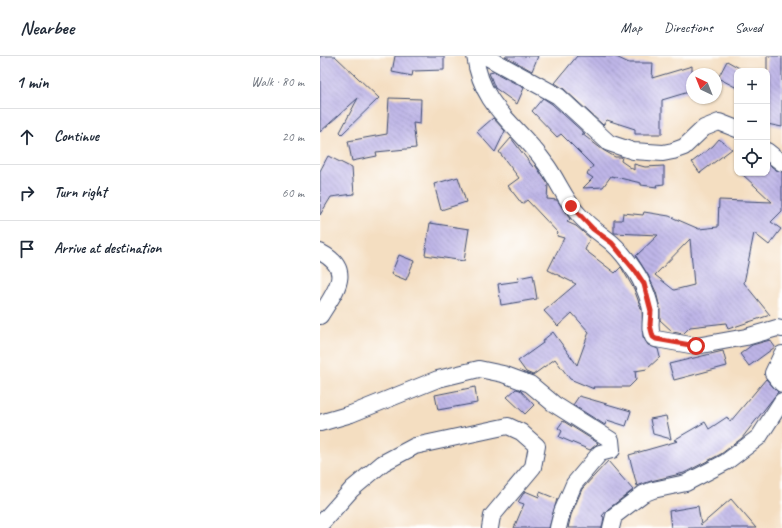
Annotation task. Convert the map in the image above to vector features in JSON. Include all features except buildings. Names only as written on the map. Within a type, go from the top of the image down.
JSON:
[{"type":"street","points":[[475,56],[481,84],[491,102],[544,161],[561,186],[571,206],[593,229],[612,243],[644,284],[651,311],[650,325],[653,337],[656,339],[696,346],[746,337],[778,328],[782,329]]},
{"type":"street","points":[[485,56],[558,96],[609,144],[633,151],[663,153],[673,151],[684,147],[704,128],[719,122],[734,128]]},
{"type":"street","points":[[770,154],[782,164]]},
{"type":"street","points":[[320,252],[330,257],[339,268],[340,279],[320,316]]},
{"type":"street","points":[[782,354],[773,374],[782,384]]},
{"type":"street","points":[[320,423],[351,414],[438,379],[479,369],[503,374],[530,384],[554,404],[611,440],[612,450],[600,453],[574,484],[562,512],[558,528]]},
{"type":"street","points":[[612,528],[614,516],[644,494],[653,490],[686,483],[726,462],[759,437],[782,401]]},
{"type":"street","points":[[320,525],[352,489],[384,463],[415,446],[508,426],[521,432],[537,446],[533,467],[492,516],[490,528]]},
{"type":"route","points":[[571,206],[593,229],[612,243],[644,284],[651,311],[650,325],[651,334],[653,337],[656,339],[696,346]]}]
